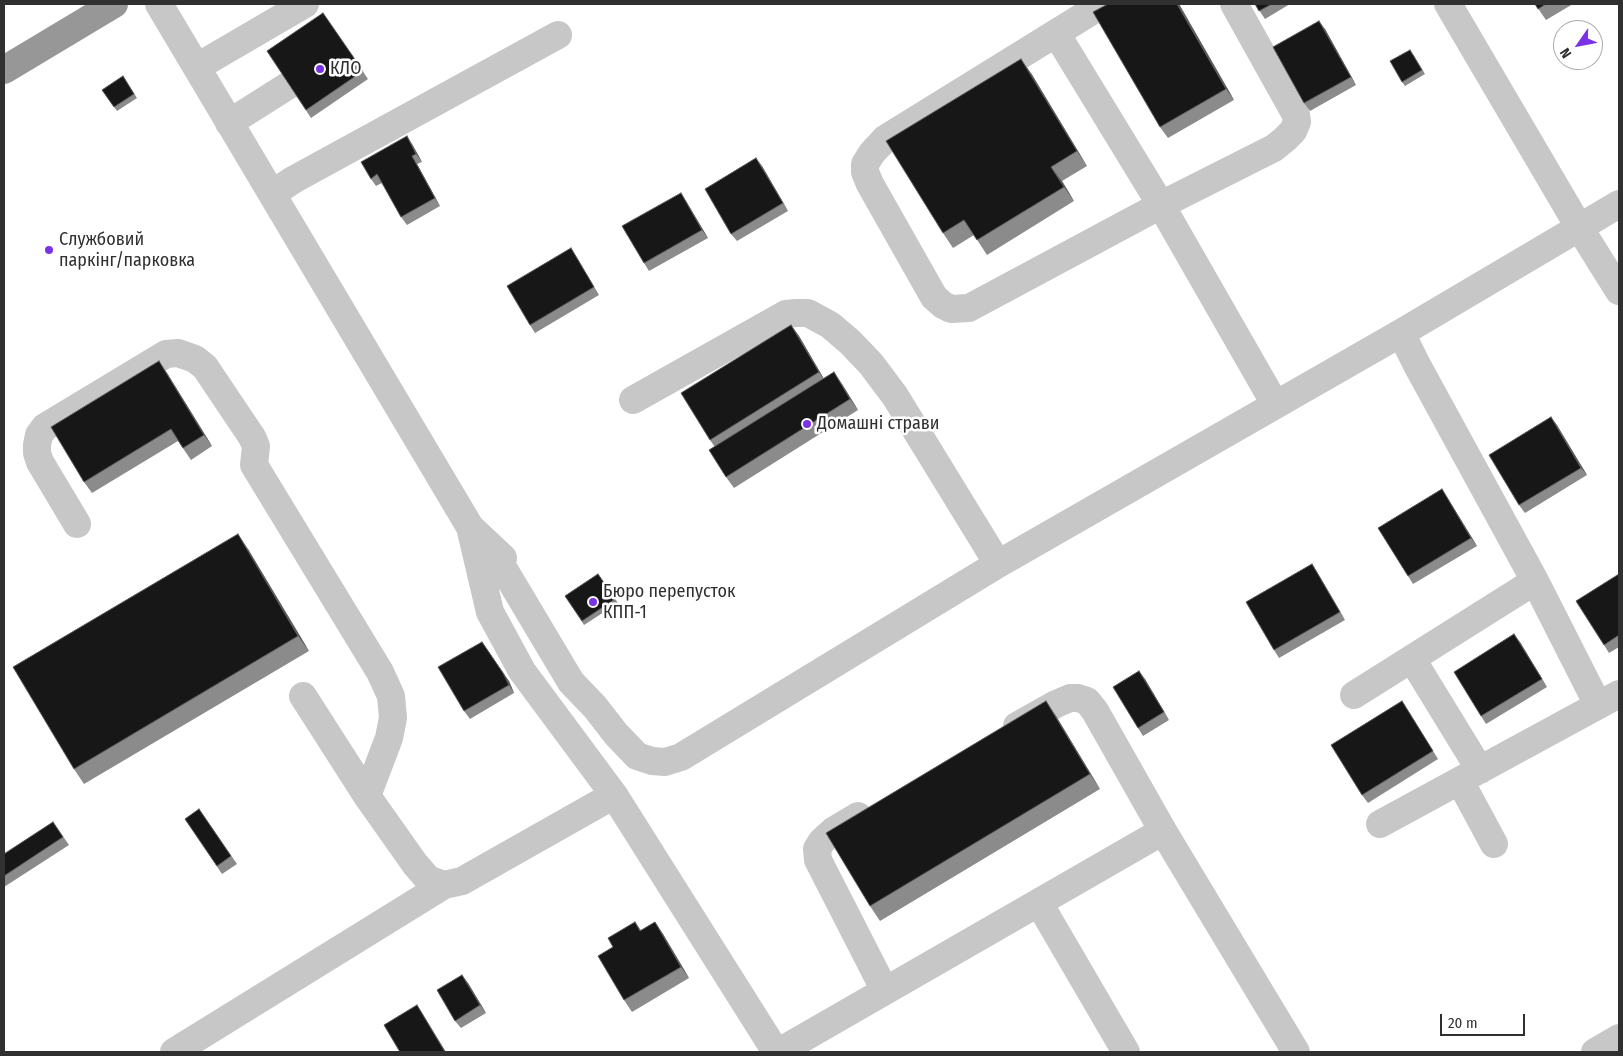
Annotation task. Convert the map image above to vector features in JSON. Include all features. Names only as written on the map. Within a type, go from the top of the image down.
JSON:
[{"type":"highway","points":[[4,70],[114,4]]},
{"type":"lane","points":[[159,4],[470,527],[490,546],[571,682],[637,756],[652,762],[665,762],[681,757],[998,564],[1401,333],[1619,204]]},
{"type":"lane","points":[[197,67],[305,4]]},
{"type":"lane","points":[[1103,4],[884,139],[865,164],[865,172],[870,184],[934,297],[943,305],[951,309],[969,308],[1161,205],[1274,148],[1293,131],[1297,122],[1296,115],[1234,4]]},
{"type":"lane","points":[[1448,4],[1579,227],[1619,290]]},
{"type":"lane","points":[[1056,33],[1161,205],[1276,404]]},
{"type":"lane","points":[[272,194],[293,180],[558,35]]},
{"type":"lane","points":[[230,123],[289,85]]},
{"type":"lane","points":[[633,400],[786,314],[796,312],[808,313],[830,325],[871,364],[895,396],[998,564]]},
{"type":"lane","points":[[1380,824],[1609,700],[1535,581],[1401,333]]},
{"type":"lane","points":[[77,524],[40,462],[37,453],[39,435],[46,428],[166,354],[178,353],[195,359],[205,367],[252,438],[256,446],[254,466],[380,672],[391,696],[394,718],[389,738],[367,796]]},
{"type":"lane","points":[[470,527],[490,612],[522,671],[614,795],[783,1051],[1163,832]]},
{"type":"lane","points":[[1354,695],[1535,581]]},
{"type":"lane","points":[[1412,659],[1470,775],[1494,844]]},
{"type":"lane","points":[[303,696],[367,796],[402,846],[428,880],[444,885]]},
{"type":"lane","points":[[996,738],[1070,698],[1087,701],[1163,832],[1296,1052]]},
{"type":"lane","points":[[174,1052],[444,885],[462,881],[614,795]]},
{"type":"lane","points":[[876,806],[833,831],[822,841],[817,849],[818,860],[885,991]]},
{"type":"lane","points":[[1039,903],[1126,1052]]},
{"type":"lane","points":[[1595,1052],[1619,1038]]},
{"type":"building","points":[[1108,4],[1177,4],[1226,89],[1160,127],[1093,12]]},
{"type":"building","points":[[1255,4],[1272,4],[1259,11]]},
{"type":"building","points":[[1535,4],[1546,4],[1538,9]]},
{"type":"building","name":"КЛО","points":[[323,13],[363,71],[306,110],[267,51]]},
{"type":"building","points":[[1319,21],[1351,77],[1304,103],[1273,47]]},
{"type":"building","points":[[1410,50],[1422,70],[1402,82],[1390,61]]},
{"type":"building","points":[[1021,59],[1077,151],[1051,167],[1064,187],[977,240],[964,220],[943,233],[886,141]]},
{"type":"building","points":[[123,76],[134,94],[114,107],[102,90]]},
{"type":"building","points":[[407,136],[416,154],[412,156],[435,198],[401,217],[377,174],[371,179],[361,162]]},
{"type":"building","points":[[756,158],[783,203],[731,234],[705,189]]},
{"type":"building","points":[[681,193],[702,230],[644,263],[622,226]]},
{"type":"building","points":[[571,248],[594,287],[530,325],[507,286]]},
{"type":"building","points":[[791,325],[819,372],[710,440],[681,393]]},
{"type":"building","points":[[159,361],[204,435],[183,448],[171,429],[84,482],[51,427]]},
{"type":"building","points":[[834,372],[850,399],[726,477],[709,450]]},
{"type":"building","points":[[1551,417],[1581,468],[1519,505],[1489,455]]},
{"type":"building","points":[[1442,489],[1471,538],[1408,576],[1378,528]]},
{"type":"building","points":[[238,534],[298,636],[74,769],[13,667]]},
{"type":"building","points":[[1312,564],[1340,612],[1274,650],[1246,602]]},
{"type":"building","name":"Бюро перепусток КПП-1","points":[[598,574],[615,599],[582,621],[565,596]]},
{"type":"building","points":[[1619,574],[1619,635],[1604,645],[1576,601]]},
{"type":"building","points":[[1514,634],[1542,679],[1481,716],[1454,672]]},
{"type":"building","points":[[482,642],[509,685],[464,711],[438,667]]},
{"type":"building","points":[[1139,671],[1164,712],[1138,728],[1113,687]]},
{"type":"building","points":[[1046,701],[1090,774],[870,906],[826,833]]},
{"type":"building","points":[[1402,701],[1433,751],[1362,795],[1331,745]]},
{"type":"building","points":[[199,809],[231,856],[217,866],[185,819]]},
{"type":"building","points":[[53,822],[63,837],[4,876],[4,854]]},
{"type":"building","points":[[635,922],[640,931],[655,922],[681,967],[624,1000],[598,956],[613,947],[608,938]]},
{"type":"building","points":[[462,975],[480,1005],[455,1021],[437,990]]},
{"type":"building","points":[[417,1005],[445,1052],[400,1052],[384,1025]]},
{"type":"place","name":"КЛО","points":[[320,69]]},
{"type":"place","name":"Службовий паркінг/парковка","points":[[49,250]]},
{"type":"place","name":"Домашні страви","points":[[807,424]]},
{"type":"place","name":"Бюро перепусток КПП-1","points":[[593,602]]}]
